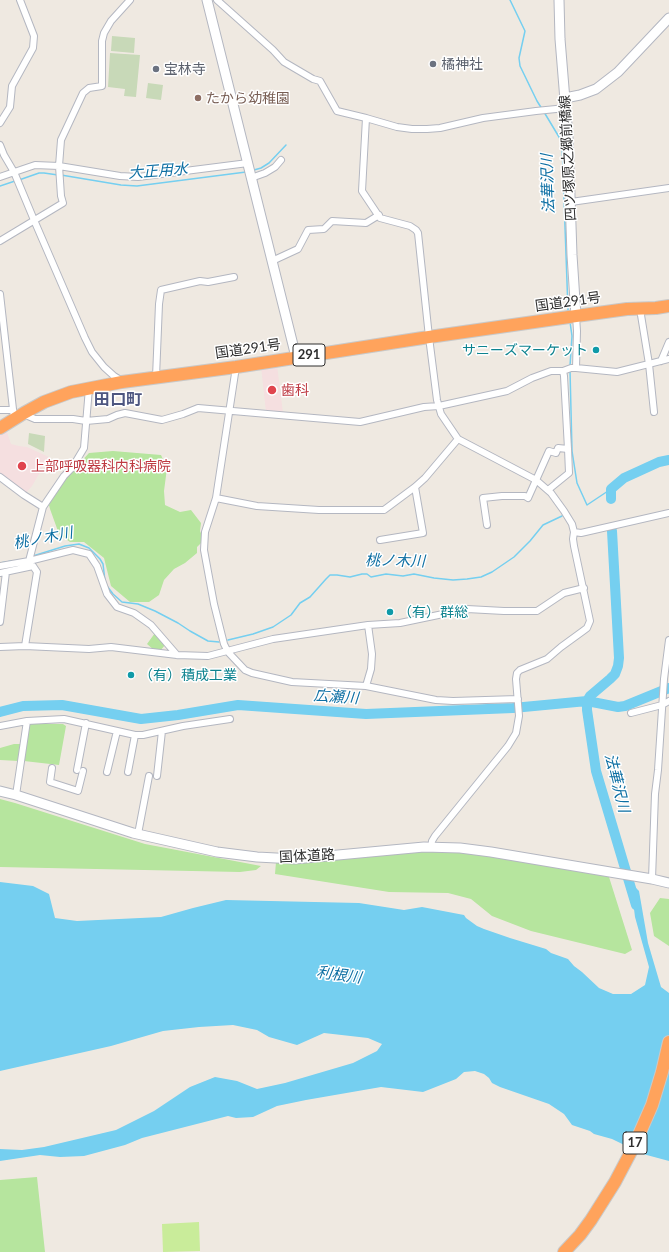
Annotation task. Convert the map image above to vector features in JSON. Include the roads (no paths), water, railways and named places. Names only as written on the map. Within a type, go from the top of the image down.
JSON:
[{"type":"highway","name":"国道291号","points":[[627,309],[644,304],[669,300]]},
{"type":"highway","name":"国道291号","points":[[0,428],[17,414],[71,392],[89,388],[576,316],[627,309],[669,306]]},
{"type":"highway","name":"17","points":[[564,1252],[580,1235],[615,1182],[634,1146],[652,1104],[669,1042]]},
{"type":"highway","points":[[568,1252],[580,1235]]},
{"type":"street","points":[[0,123],[10,107],[12,86],[33,48],[34,36],[20,0]]},
{"type":"street","points":[[0,241],[63,203],[61,196],[60,172],[61,140],[83,93],[89,88],[102,86],[102,41],[104,33],[111,21],[130,0]]},
{"type":"street","points":[[207,0],[296,358]]},
{"type":"street","points":[[217,0],[273,50],[284,62],[313,79],[320,81],[337,111],[397,127],[427,129],[440,128],[484,118],[566,108]]},
{"type":"street","name":"四ツ塚原之郷前橋線","points":[[559,0],[576,316]]},
{"type":"street","points":[[565,98],[580,95],[596,89],[618,72],[669,18]]},
{"type":"street","points":[[366,118],[362,191],[380,218],[410,226],[418,233],[437,400],[441,414],[458,438],[536,480],[548,490],[566,514],[572,524],[574,532],[574,546],[590,621],[583,631],[547,659],[520,670],[517,673],[516,679],[519,712],[518,727],[513,738],[432,841],[431,848]]},
{"type":"street","points":[[0,145],[15,174],[92,352],[104,366],[122,382]]},
{"type":"street","points":[[251,178],[265,173],[275,167],[281,160]]},
{"type":"street","points":[[0,177],[15,174],[35,165],[60,172],[138,177],[248,163]]},
{"type":"street","points":[[571,202],[669,188]]},
{"type":"street","points":[[272,261],[298,249],[308,230],[324,229],[332,221],[366,223],[379,215]]},
{"type":"street","points":[[156,377],[161,290],[200,281],[213,281],[234,277]]},
{"type":"street","points":[[0,294],[3,346],[17,414]]},
{"type":"street","points":[[640,309],[649,364],[654,412]]},
{"type":"street","points":[[576,316],[576,368]]},
{"type":"street","points":[[661,361],[669,342]]},
{"type":"street","points":[[0,410],[35,419],[73,419],[86,421],[108,419],[126,413],[162,420],[198,408],[229,412],[360,422],[424,407],[439,406],[507,391],[532,378],[551,371],[563,371],[576,368],[617,372],[669,359]]},
{"type":"street","points":[[236,367],[216,498],[205,532],[204,550],[214,604],[224,644],[228,652],[245,670],[292,682],[366,686],[436,700],[518,700]]},
{"type":"street","points":[[548,490],[569,473],[563,371]]},
{"type":"street","points":[[29,561],[43,507],[64,476],[72,468],[84,448],[89,388]]},
{"type":"street","points":[[216,498],[257,506],[319,510],[384,510],[425,478],[458,438]]},
{"type":"street","points":[[486,524],[483,498],[525,496],[528,498],[549,451],[556,453],[558,448],[568,449]]},
{"type":"street","points":[[0,477],[43,507]]},
{"type":"street","points":[[380,540],[423,533],[415,487]]},
{"type":"street","points":[[574,532],[581,533],[669,512]]},
{"type":"street","points":[[0,566],[29,561],[73,550],[89,554],[97,566],[107,594],[117,607],[134,613],[150,625],[177,655]]},
{"type":"street","points":[[0,622],[3,572],[33,566],[37,572],[25,646]]},
{"type":"street","points":[[0,647],[25,646],[89,649],[111,647],[177,655],[208,656],[273,639],[400,623],[467,609],[504,611],[537,610],[564,593],[584,588]]},
{"type":"street","points":[[366,686],[371,669],[372,654],[368,626]]},
{"type":"street","points":[[669,640],[655,794],[652,879],[669,883]]},
{"type":"street","points":[[631,713],[669,701]]},
{"type":"street","points":[[0,726],[27,720],[64,719],[135,735],[143,735],[230,718]]},
{"type":"street","points":[[16,795],[27,720]]},
{"type":"street","points":[[52,768],[50,782],[78,791],[86,723]]},
{"type":"street","points":[[108,772],[117,731]]},
{"type":"street","points":[[157,776],[162,731]]},
{"type":"street","points":[[128,772],[135,735]]},
{"type":"street","points":[[138,834],[149,776]]},
{"type":"street","name":"国体道路","points":[[0,791],[138,834],[217,852],[257,858],[295,859],[431,848],[460,848],[652,879]]},
{"type":"water","name":"利根川","points":[[0,882],[33,886],[49,894],[55,918],[77,921],[161,917],[226,900],[359,903],[404,910],[422,907],[464,915],[477,926],[484,929],[546,949],[551,953],[568,959],[599,988],[613,994],[631,994],[645,985],[649,967],[635,917],[632,893],[635,887],[639,891],[648,943],[661,987],[669,993],[669,1161],[643,1154],[612,1139],[594,1134],[590,1131],[572,1125],[564,1114],[549,1104],[500,1087],[492,1083],[484,1074],[475,1071],[464,1072],[456,1079],[423,1092],[381,1087],[277,1106],[253,1117],[236,1118],[228,1116],[142,1138],[125,1145],[84,1156],[60,1157],[40,1155],[0,1161],[0,1149],[22,1150],[44,1147],[116,1130],[154,1111],[190,1087],[215,1077],[237,1081],[257,1089],[285,1083],[353,1063],[377,1051],[382,1044],[368,1038],[324,1033],[297,1045],[269,1037],[257,1030],[233,1025],[199,1027],[163,1031],[111,1046],[0,1071]]},
{"type":"waterway","name":"法華沢川","points":[[510,0],[525,31],[519,58],[520,66],[542,109]]},
{"type":"waterway","name":"法華沢川","points":[[544,112],[562,144],[568,310]]},
{"type":"waterway","name":"大正用水","points":[[254,170],[269,163],[286,145]]},
{"type":"waterway","name":"大正用水","points":[[61,175],[121,185],[137,186],[246,172]]},
{"type":"waterway","name":"大正用水","points":[[19,180],[39,173],[58,175]]},
{"type":"waterway","name":"大正用水","points":[[0,186],[15,181]]},
{"type":"waterway","name":"法華沢川","points":[[570,322],[572,336],[570,366]]},
{"type":"waterway","name":"法華沢川","points":[[570,370],[572,451],[577,483],[587,505],[611,489]]},
{"type":"waterway","name":"桃ノ木川","points":[[611,499],[611,489],[624,478],[659,462],[669,460]]},
{"type":"waterway","name":"桃ノ木川","points":[[228,640],[273,627],[291,615],[300,603],[310,597],[330,575],[350,577],[367,574],[371,577],[386,574],[403,576],[414,574],[453,580],[481,577],[492,572],[514,557],[543,525],[562,516]]},
{"type":"waterway","name":"法華沢川","points":[[612,531],[619,658],[618,666],[615,674],[590,696],[587,701],[587,710],[596,771],[636,905]]},
{"type":"waterway","name":"桃ノ木川","points":[[33,556],[65,546],[79,544],[89,548],[100,559],[103,564],[105,581]]},
{"type":"waterway","name":"桃ノ木川","points":[[0,563],[12,561]]},
{"type":"waterway","name":"桃ノ木川","points":[[107,586],[122,602],[138,604],[155,611],[208,641],[219,642]]},
{"type":"waterway","name":"広瀬川","points":[[0,712],[23,706],[62,705],[141,719],[178,715],[238,705],[366,714],[513,708],[587,701],[618,707],[625,706],[669,688]]},
{"type":"place","name":"橘神社","points":[[433,64]]},
{"type":"place","name":"宝林寺","points":[[156,69]]},
{"type":"place","name":"たから幼稚園","points":[[198,98]]},
{"type":"place","name":"サニーズマーケット","points":[[596,350]]},
{"type":"place","name":"歯科","points":[[272,390]]},
{"type":"place","name":"上部呼吸器科内科病院","points":[[22,466]]},
{"type":"place","name":"（有）群総","points":[[390,612]]},
{"type":"place","name":"（有）積成工業","points":[[131,675]]},
{"type":"district","name":"田口町","points":[[118,400]]}]
